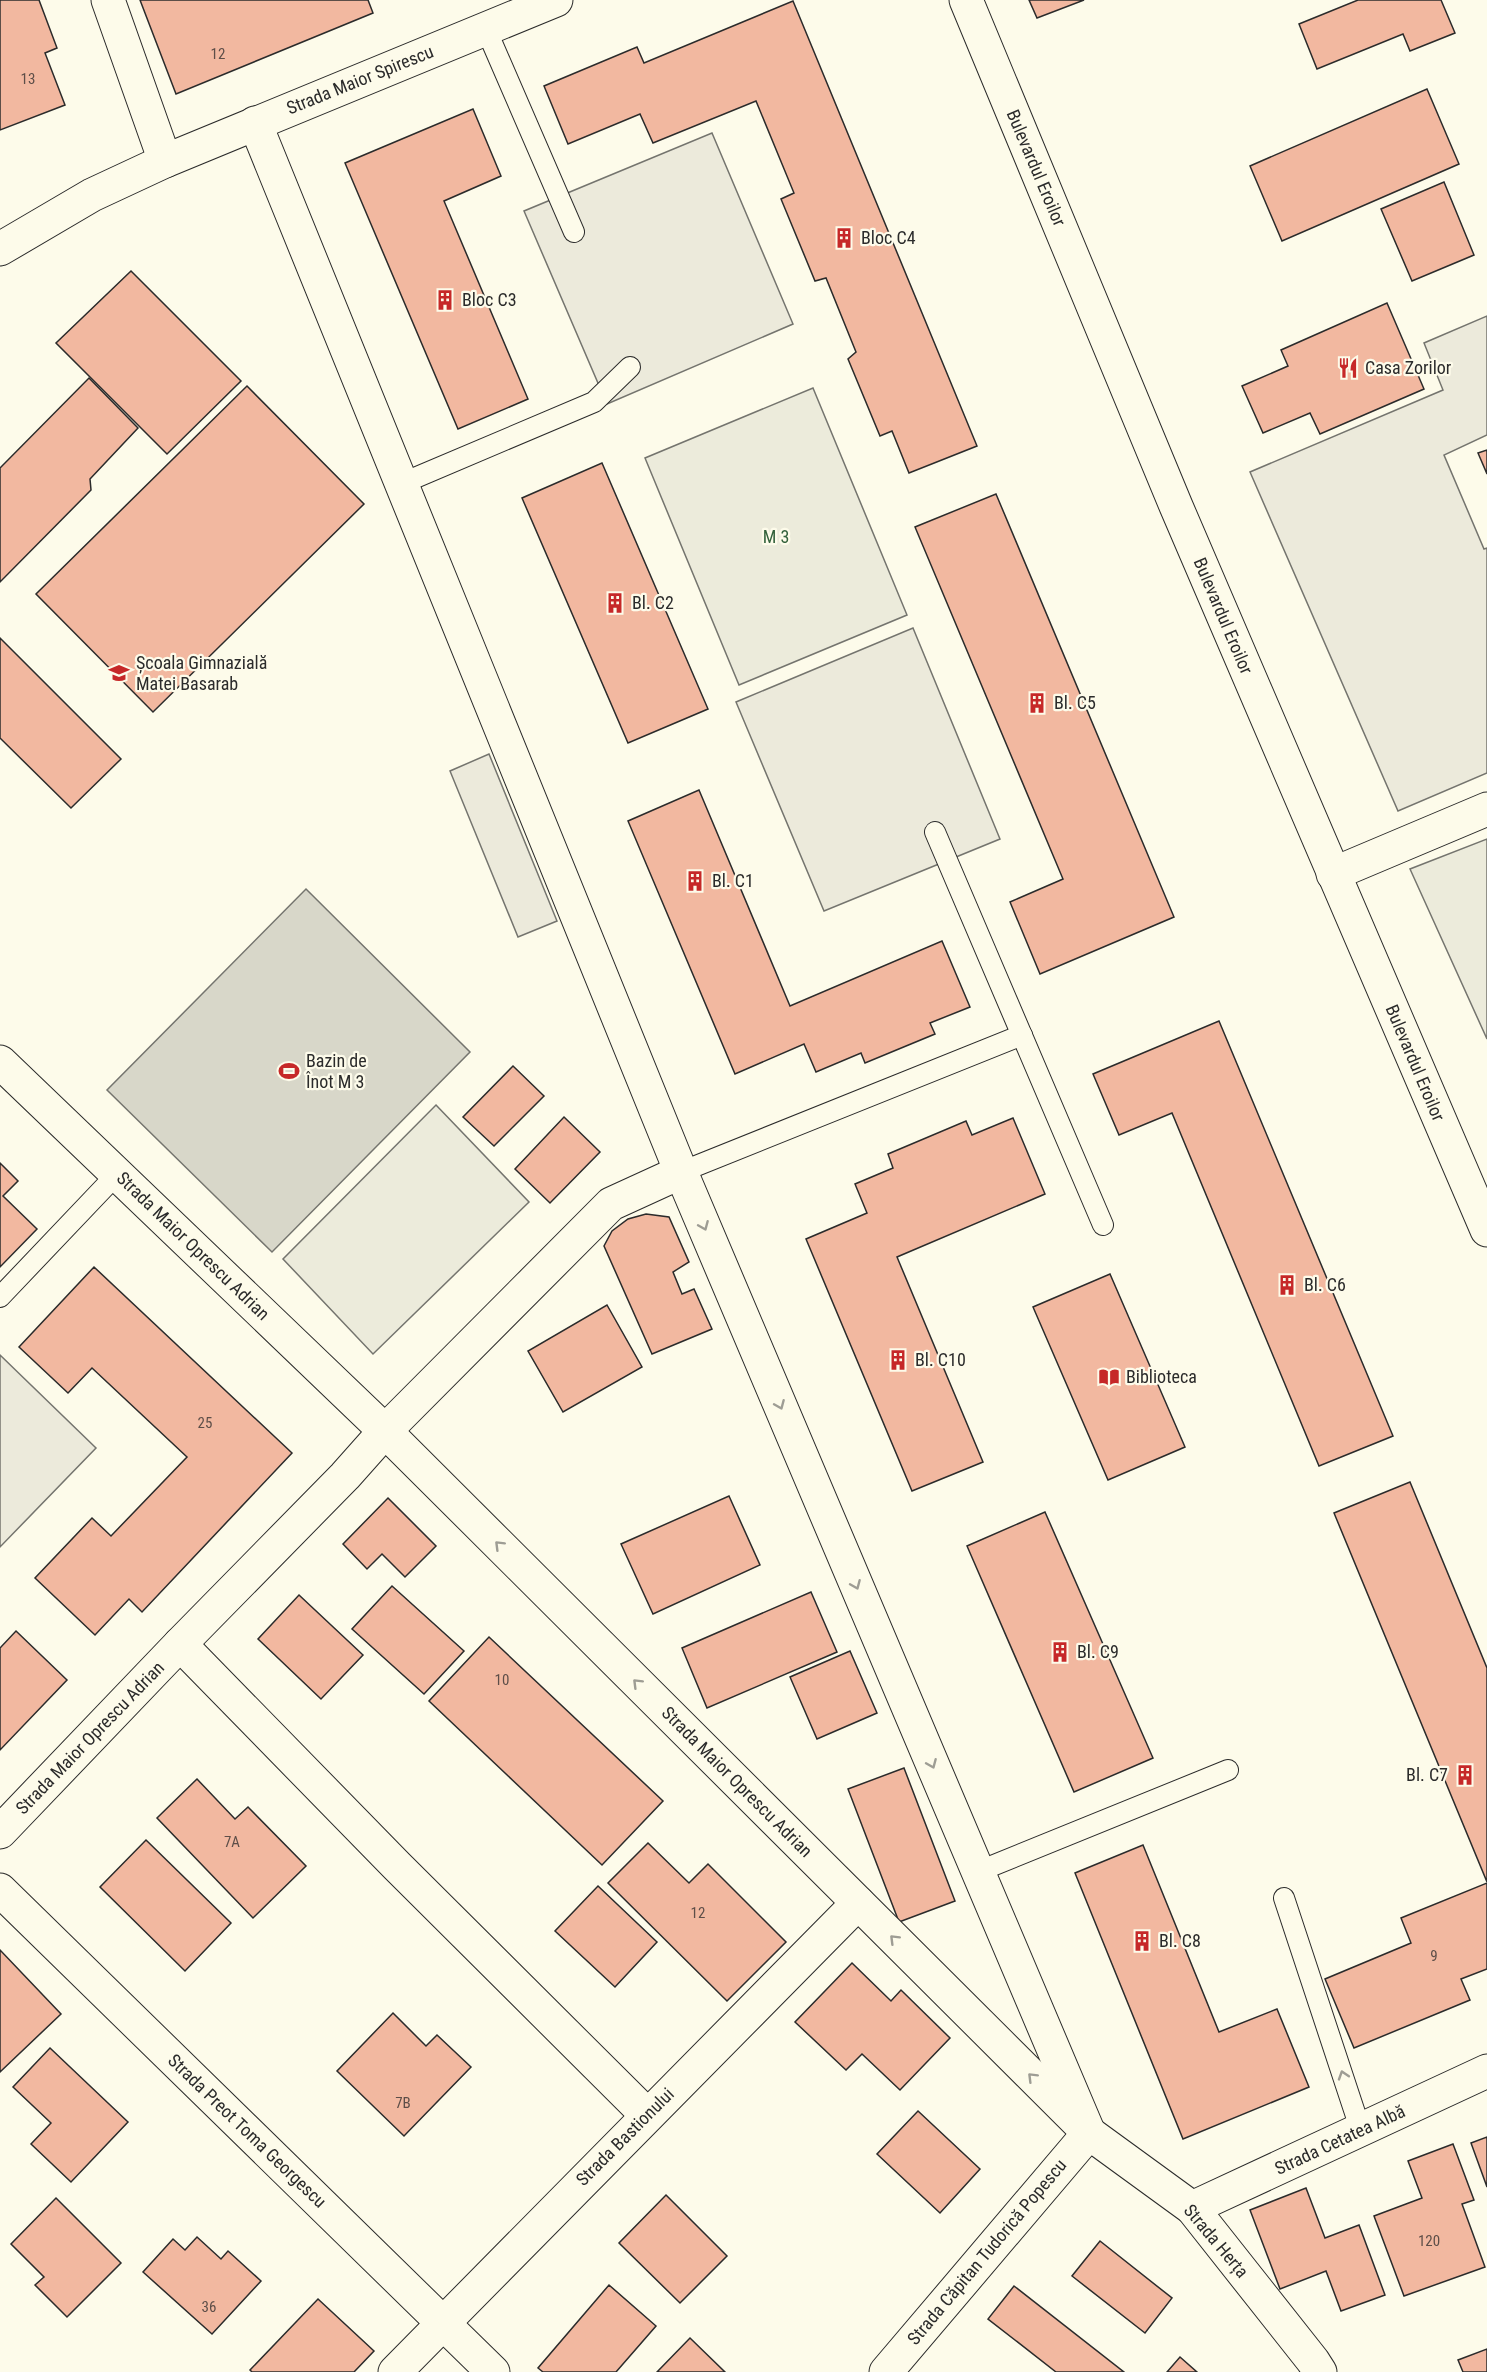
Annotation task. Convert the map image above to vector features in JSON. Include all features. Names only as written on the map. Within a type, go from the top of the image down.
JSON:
[{"type":"street","points":[[108,0],[165,161]]},
{"type":"street","name":"Strada Maior Spirescu","points":[[0,249],[92,195],[165,161],[556,0]]},
{"type":"street","name":"Bulevardul Eroilor","points":[[966,0],[1181,517],[1487,1230]]},
{"type":"street","points":[[255,123],[404,483],[681,1172],[1089,2133]]},
{"type":"street","points":[[1333,874],[1487,809]]},
{"type":"street","name":"Strada Maior Oprescu Adrian","points":[[0,1062],[385,1431],[1089,2133]]},
{"type":"street","name":"Strada Maior Oprescu Adrian","points":[[0,1832],[337,1484],[385,1431],[611,1204],[681,1172]]},
{"type":"street","points":[[180,1644],[397,1866],[647,2115]]},
{"type":"street","name":"Strada Preot Toma Georgescu","points":[[0,1890],[493,2372]]},
{"type":"street","name":"Strada Bastionului","points":[[395,2372],[858,1903]]},
{"type":"street","name":"Strada Cetatea Albă","points":[[1191,2208],[1487,2071]]},
{"type":"street","name":"Strada Herța","points":[[1089,2133],[1191,2208],[1320,2372]]},
{"type":"street","name":"Strada Căpitan Tudorică Popescu","points":[[886,2372],[1089,2133]]},
{"type":"lane","points":[[486,29],[574,232]]},
{"type":"lane","points":[[404,483],[594,402],[630,367]]},
{"type":"lane","points":[[935,832],[1103,1225]]},
{"type":"lane","points":[[681,1172],[1022,1035]]},
{"type":"lane","points":[[0,1297],[117,1174]]},
{"type":"lane","points":[[977,1872],[1228,1770]]},
{"type":"lane","points":[[1284,1898],[1361,2130]]},
{"type":"green space","name":"M 3","points":[[813,388],[907,615],[739,685],[645,458]]},
{"type":"green space","points":[[1487,839],[1487,1039],[1410,869]]},
{"type":"green space","points":[[436,1105],[529,1202],[373,1354],[283,1259]]},
{"type":"shaded area","points":[[712,133],[793,324],[607,404],[524,211]]},
{"type":"shaded area","points":[[1487,316],[1487,435],[1444,455],[1484,549],[1487,548],[1487,773],[1398,811],[1250,472],[1443,390],[1424,343]]},
{"type":"shaded area","points":[[913,628],[1000,839],[824,911],[736,702]]},
{"type":"shaded area","points":[[489,754],[557,921],[518,937],[450,771]]},
{"type":"shaded area","name":"Bazin de Înot M 3","points":[[306,889],[470,1052],[272,1252],[107,1090]]},
{"type":"shaded area","points":[[0,1355],[96,1448],[0,1547]]},
{"type":"building","points":[[0,0],[39,0],[57,48],[45,53],[65,105],[0,130]]},
{"type":"building","points":[[140,0],[368,0],[373,13],[176,94]]},
{"type":"building","points":[[1029,0],[1084,0],[1037,18]]},
{"type":"building","points":[[1358,0],[1441,0],[1455,33],[1410,51],[1403,34],[1317,69],[1299,24]]},
{"type":"building","name":"Bloc C4","points":[[793,1],[977,446],[909,473],[892,431],[880,436],[848,359],[856,352],[826,278],[815,281],[781,199],[794,193],[756,101],[653,143],[640,114],[568,144],[544,86],[637,47],[644,63]]},
{"type":"building","points":[[1427,89],[1459,164],[1282,241],[1250,166]]},
{"type":"building","name":"Bloc C3","points":[[473,109],[501,176],[444,201],[528,399],[458,429],[345,163]]},
{"type":"building","points":[[1444,182],[1474,255],[1412,281],[1381,209]]},
{"type":"building","points":[[131,271],[241,381],[167,454],[56,343]]},
{"type":"building","points":[[1387,303],[1424,389],[1320,434],[1310,413],[1263,433],[1242,386],[1288,366],[1281,350]]},
{"type":"building","points":[[89,378],[138,428],[90,479],[91,490],[0,582],[0,468]]},
{"type":"building","points":[[247,386],[364,504],[153,712],[36,594]]},
{"type":"building","points":[[1487,450],[1487,474],[1478,453]]},
{"type":"building","name":"Bl. C2","points":[[602,463],[708,709],[628,743],[522,498]]},
{"type":"building","name":"Bl. C5","points":[[996,494],[1174,917],[1040,974],[1010,902],[1063,879],[915,527]]},
{"type":"building","points":[[0,638],[121,759],[71,808],[0,738]]},
{"type":"building","name":"Bl. C1","points":[[699,790],[790,1006],[942,941],[970,1007],[930,1023],[935,1034],[865,1063],[861,1053],[816,1072],[804,1044],[735,1074],[628,821]]},
{"type":"building","name":"Bl. C6","points":[[1219,1021],[1393,1436],[1319,1466],[1172,1113],[1119,1135],[1093,1074]]},
{"type":"building","points":[[513,1066],[544,1096],[494,1146],[463,1117]]},
{"type":"building","points":[[564,1117],[600,1152],[550,1203],[515,1169]]},
{"type":"building","name":"Bl. C10","points":[[1013,1118],[1045,1194],[897,1257],[983,1462],[912,1491],[806,1239],[867,1213],[855,1184],[893,1168],[888,1154],[966,1121],[972,1135]]},
{"type":"building","points":[[0,1163],[18,1181],[3,1196],[37,1229],[0,1267]]},
{"type":"building","points":[[646,1214],[669,1217],[689,1262],[673,1272],[682,1294],[694,1289],[712,1329],[652,1354],[604,1246],[612,1231],[628,1219]]},
{"type":"building","points":[[94,1267],[292,1453],[142,1612],[129,1599],[95,1635],[35,1578],[92,1518],[111,1536],[187,1457],[92,1368],[68,1393],[19,1347]]},
{"type":"building","name":"Biblioteca","points":[[1110,1274],[1185,1447],[1108,1480],[1033,1307]]},
{"type":"building","points":[[607,1305],[642,1367],[563,1412],[528,1351]]},
{"type":"building","name":"Bl. C7","points":[[1410,1482],[1487,1668],[1487,1882],[1334,1513]]},
{"type":"building","points":[[729,1496],[760,1565],[653,1614],[621,1544]]},
{"type":"building","points":[[388,1498],[436,1546],[405,1577],[382,1554],[367,1569],[343,1544]]},
{"type":"building","name":"Bl. C9","points":[[1045,1512],[1153,1758],[1074,1792],[967,1546]]},
{"type":"building","points":[[392,1586],[464,1651],[424,1694],[352,1629]]},
{"type":"building","points":[[811,1592],[837,1652],[707,1708],[682,1648]]},
{"type":"building","points":[[299,1595],[363,1655],[321,1699],[258,1639]]},
{"type":"building","points":[[16,1631],[67,1680],[0,1750],[0,1648]]},
{"type":"building","points":[[489,1637],[663,1801],[602,1865],[429,1701]]},
{"type":"building","points":[[850,1651],[877,1713],[817,1739],[790,1677]]},
{"type":"building","points":[[904,1768],[955,1901],[899,1922],[848,1789]]},
{"type":"building","points":[[197,1779],[235,1819],[248,1807],[306,1866],[253,1918],[157,1818]]},
{"type":"building","points":[[146,1840],[231,1923],[185,1971],[100,1887]]},
{"type":"building","points":[[648,1843],[689,1883],[708,1864],[786,1942],[727,2001],[608,1883]]},
{"type":"building","name":"Bl. C8","points":[[1143,1845],[1219,2032],[1277,2009],[1309,2087],[1183,2139],[1075,1873]]},
{"type":"building","points":[[1487,1883],[1487,1969],[1461,1979],[1470,2000],[1354,2048],[1325,1979],[1411,1943],[1401,1918]]},
{"type":"building","points":[[598,1886],[657,1942],[615,1987],[555,1931]]},
{"type":"building","points":[[0,1950],[61,2014],[0,2072]]},
{"type":"building","points":[[852,1963],[891,2001],[901,1990],[950,2038],[900,2090],[862,2054],[846,2070],[795,2022]]},
{"type":"building","points":[[393,2013],[426,2046],[437,2035],[471,2067],[404,2136],[337,2071]]},
{"type":"building","points":[[50,2048],[128,2122],[71,2182],[31,2144],[51,2123],[13,2087]]},
{"type":"building","points":[[918,2111],[980,2169],[940,2213],[877,2154]]},
{"type":"building","points":[[1487,2137],[1487,2187],[1471,2143]]},
{"type":"building","points":[[1453,2144],[1474,2200],[1462,2204],[1485,2267],[1404,2296],[1374,2216],[1422,2198],[1408,2161]]},
{"type":"building","points":[[1306,2188],[1325,2238],[1359,2225],[1385,2295],[1341,2311],[1326,2271],[1280,2289],[1250,2210]]},
{"type":"building","points":[[666,2195],[727,2256],[680,2303],[619,2243]]},
{"type":"building","points":[[56,2198],[121,2263],[67,2317],[35,2285],[44,2277],[11,2244]]},
{"type":"building","points":[[197,2237],[221,2259],[228,2251],[261,2281],[212,2334],[143,2272],[173,2239],[185,2250]]},
{"type":"building","points":[[1100,2241],[1172,2298],[1145,2333],[1072,2276]]},
{"type":"building","points":[[609,2285],[656,2326],[616,2372],[543,2372],[538,2368]]},
{"type":"building","points":[[1014,2286],[1124,2372],[1056,2372],[988,2319]]},
{"type":"building","points":[[318,2299],[374,2351],[354,2372],[252,2372],[250,2370]]},
{"type":"building","points":[[690,2338],[725,2372],[657,2372]]},
{"type":"building","points":[[1487,2349],[1487,2372],[1463,2372],[1458,2360]]},
{"type":"building","points":[[1180,2357],[1197,2372],[1167,2372]]},
{"type":"place","name":"Bloc C4","points":[[844,238]]},
{"type":"place","name":"Bloc C3","points":[[445,300]]},
{"type":"place","name":"Casa Zorilor","points":[[1348,368]]},
{"type":"place","name":"Bl. C2","points":[[615,603]]},
{"type":"place","name":"Școala Gimnazială Matei Basarab","points":[[119,673]]},
{"type":"place","name":"Bl. C5","points":[[1037,703]]},
{"type":"place","name":"Bl. C1","points":[[695,881]]},
{"type":"place","name":"Bazin de Înot M 3","points":[[289,1071]]},
{"type":"place","name":"Bl. C6","points":[[1287,1285]]},
{"type":"place","name":"Bl. C10","points":[[898,1360]]},
{"type":"place","name":"Biblioteca","points":[[1109,1377]]},
{"type":"place","name":"Bl. C9","points":[[1060,1652]]},
{"type":"place","name":"Bl. C7","points":[[1465,1775]]},
{"type":"place","name":"Bl. C8","points":[[1142,1941]]}]
